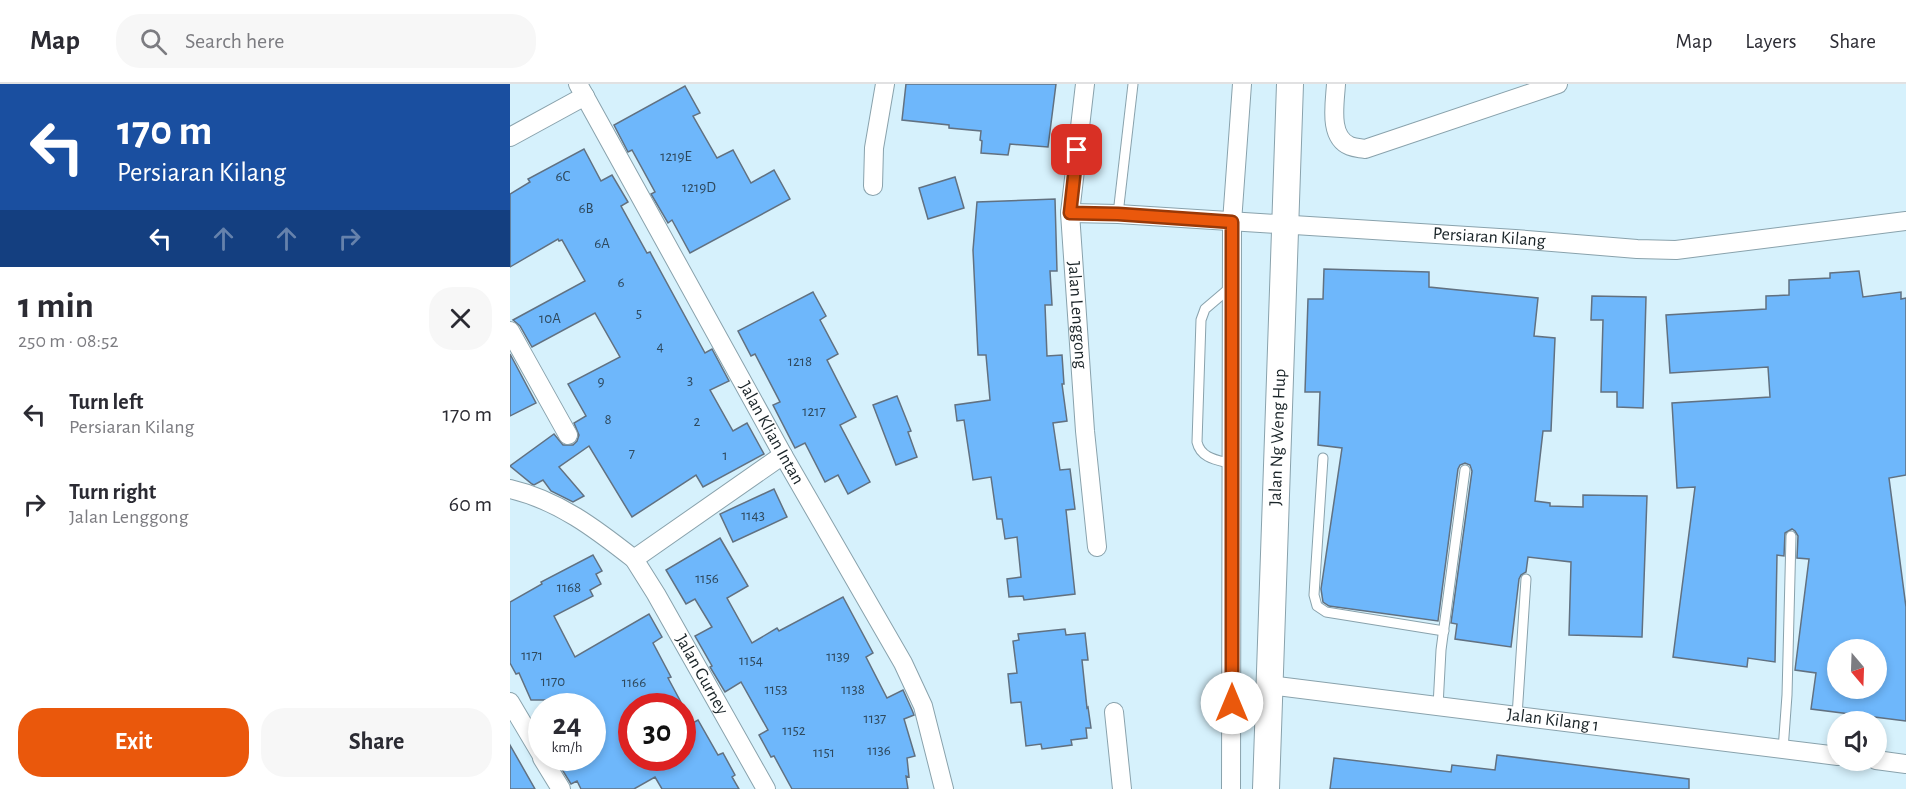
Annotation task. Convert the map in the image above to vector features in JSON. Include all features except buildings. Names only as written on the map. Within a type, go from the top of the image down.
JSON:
[{"type":"main road","name":"Jalan Ng Weng Hup","points":[[1266,789],[1290,84]]},
{"type":"street","points":[[873,186],[874,148],[885,84]]},
{"type":"street","name":"Jalan Lenggong","points":[[1085,84],[1070,213],[1085,430],[1097,547]]},
{"type":"street","points":[[1231,789],[1232,222],[1242,84]]},
{"type":"street","points":[[1336,84],[1334,120],[1338,135],[1349,146],[1365,149],[1558,84]]},
{"type":"street","points":[[510,137],[581,90]]},
{"type":"street","name":"Jalan Klian Intan","points":[[581,90],[783,455],[903,663],[923,706],[944,789]]},
{"type":"street","name":"Persiaran Kilang","points":[[1070,213],[1118,214],[1676,250],[1906,221]]},
{"type":"street","points":[[510,331],[568,435]]},
{"type":"street","points":[[634,559],[783,455]]},
{"type":"street","name":"Jalan Gurney","points":[[510,489],[531,494],[561,507],[597,530],[634,559],[766,789]]},
{"type":"street","name":"Jalan Kilang 1","points":[[1269,686],[1827,755]]},
{"type":"street","points":[[510,702],[528,733]]},
{"type":"street","points":[[1114,712],[1122,789]]},
{"type":"street","points":[[1887,761],[1906,764]]},
{"type":"street","points":[[550,771],[561,789]]},
{"type":"lane","points":[[1118,214],[1132,84]]},
{"type":"lane","points":[[1232,286],[1205,309],[1201,320],[1197,442],[1204,455],[1232,464]]},
{"type":"lane","points":[[1323,458],[1314,595],[1317,606],[1326,612],[1444,631]]},
{"type":"lane","points":[[1438,706],[1444,631],[1465,470]]},
{"type":"lane","points":[[1783,750],[1787,694],[1791,536]]},
{"type":"lane","points":[[1517,716],[1526,579]]},
{"type":"route","points":[[1077,150],[1070,213],[1232,222],[1232,703]]}]
